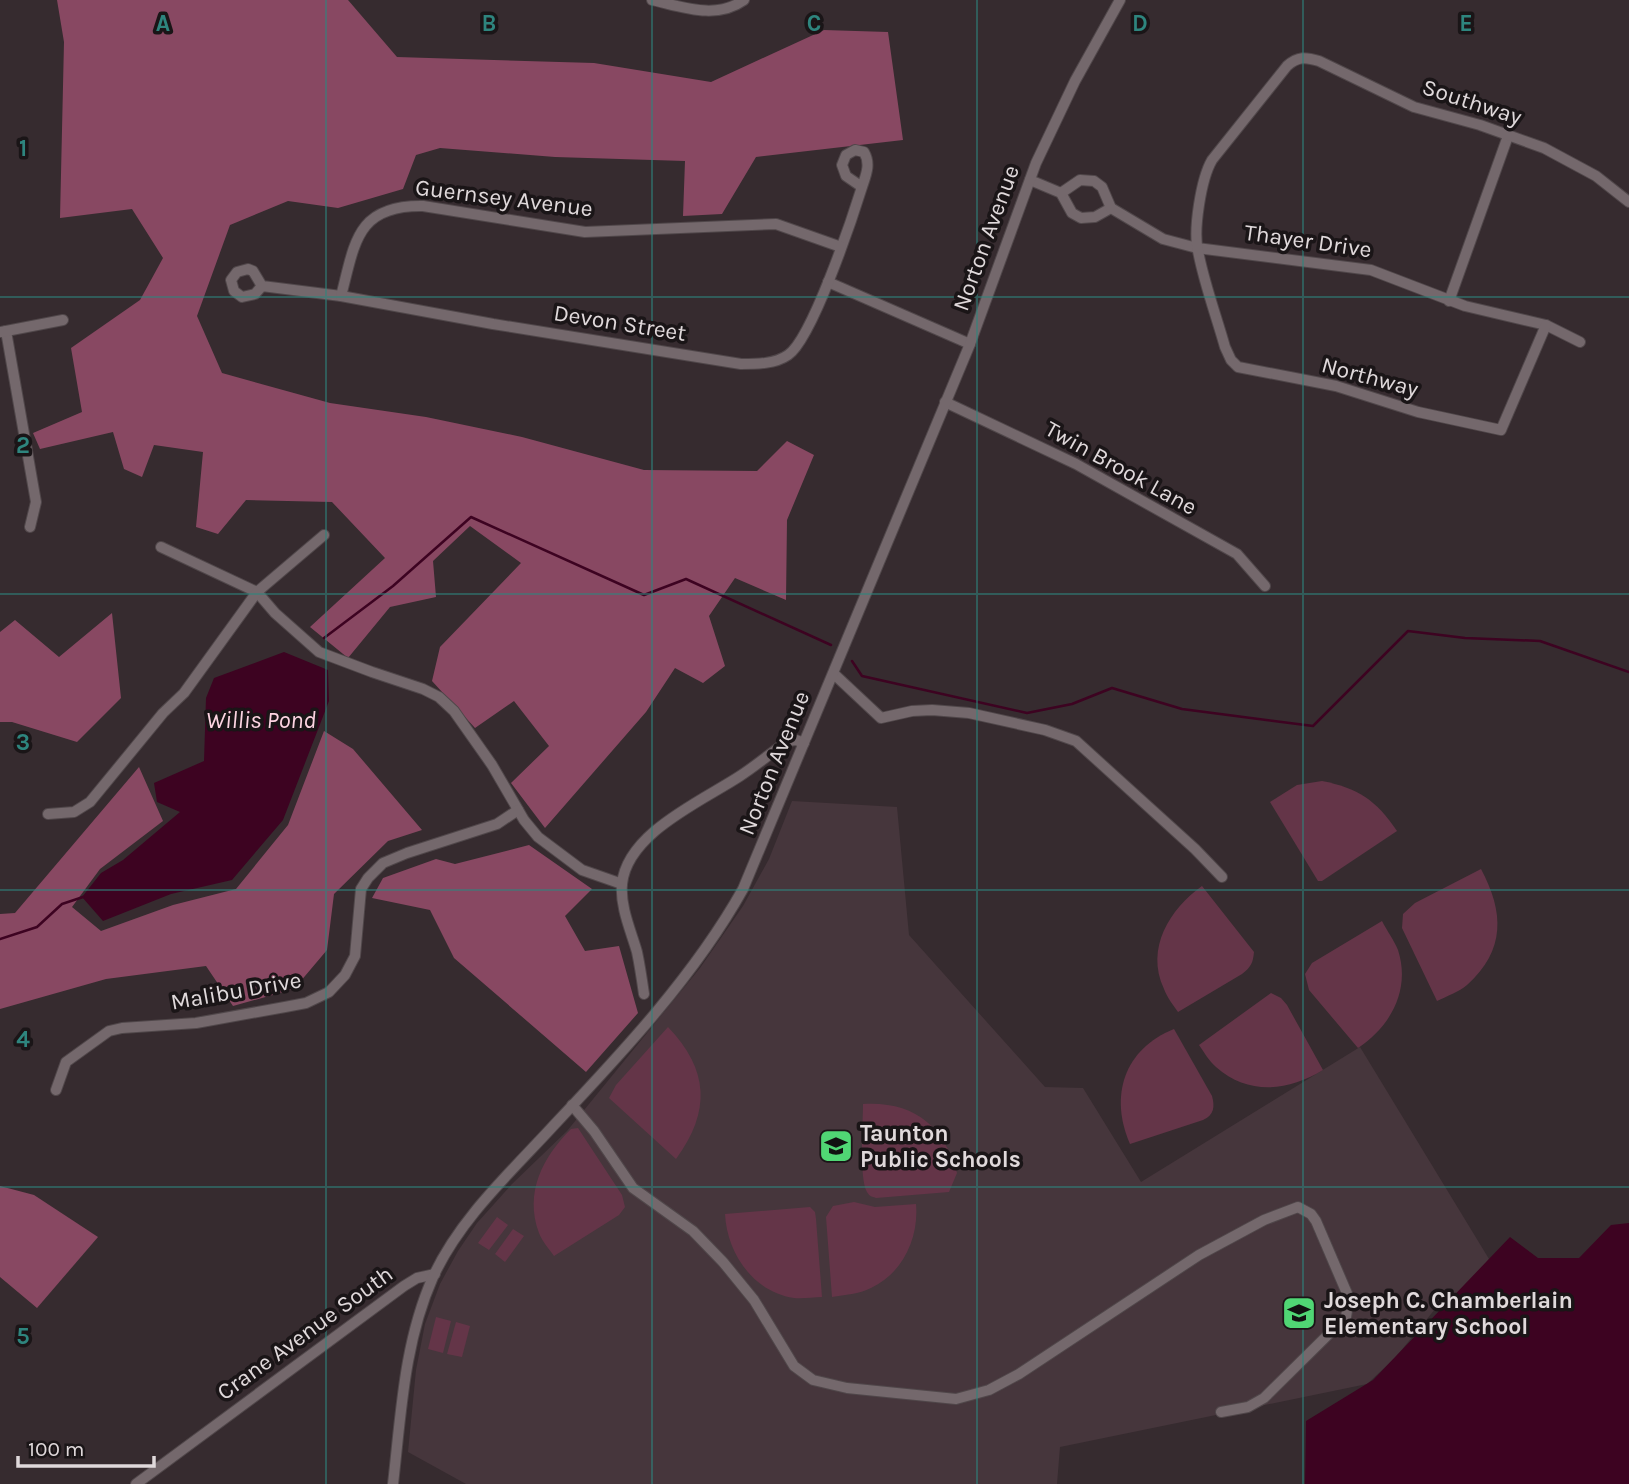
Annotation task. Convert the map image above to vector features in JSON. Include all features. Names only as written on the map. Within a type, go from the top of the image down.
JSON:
[{"type":"street","points":[[652,0],[711,11],[732,7],[744,0]]},
{"type":"street","name":"Norton Avenue","points":[[393,1484],[410,1348],[435,1274],[452,1244],[480,1206],[635,1036],[726,920],[750,876],[970,344],[1030,180],[1075,81],[1118,1]]},
{"type":"street","name":"Southway","points":[[1197,248],[1201,188],[1207,169],[1295,60],[1305,58],[1319,61],[1407,104],[1544,148],[1596,176],[1629,202]]},
{"type":"street","points":[[1449,301],[1508,135]]},
{"type":"street","name":"Thayer Drive","points":[[1061,193],[1080,180],[1090,179],[1102,187],[1111,208],[1163,239],[1197,248],[1371,270],[1449,301],[1546,325],[1580,342]]},
{"type":"street","points":[[1030,180],[1061,193],[1072,213],[1081,218],[1091,219],[1111,208]]},
{"type":"street","name":"Devon Street","points":[[262,286],[341,296],[493,324],[741,364],[758,364],[781,359],[794,350],[806,333],[828,282],[862,187]]},
{"type":"street","name":"Guernsey Avenue","points":[[341,296],[361,231],[382,213],[404,206],[422,206],[585,232],[776,224],[841,247]]},
{"type":"street","name":"Northway","points":[[1197,248],[1225,347],[1238,367],[1336,386],[1418,412],[1502,429],[1546,325]]},
{"type":"street","points":[[828,282],[970,344]]},
{"type":"street","points":[[30,527],[36,502],[3,332],[63,320]]},
{"type":"street","name":"Twin Brook Lane","points":[[945,402],[1076,464],[1237,554],[1265,586]]},
{"type":"street","points":[[48,814],[74,812],[90,802],[163,713],[184,693],[257,592],[324,535]]},
{"type":"street","points":[[161,547],[257,592],[275,613],[320,652],[372,673],[423,689],[446,703],[492,765],[531,830],[563,858],[582,870],[622,884]]},
{"type":"street","points":[[834,674],[881,718],[922,710],[969,713],[1045,730],[1076,741],[1222,877]]},
{"type":"street","points":[[644,994],[638,956],[626,915],[622,884],[631,857],[651,834],[788,741],[804,743]]},
{"type":"street","name":"Malibu Drive","points":[[56,1090],[66,1062],[109,1031],[196,1023],[306,1003],[329,992],[345,975],[355,956],[361,889],[383,863],[497,824],[518,810]]},
{"type":"street","points":[[572,1105],[633,1188],[693,1231],[741,1282],[794,1366],[813,1380],[827,1385],[956,1399],[989,1391],[1228,1238],[1298,1207],[1311,1214],[1316,1221],[1349,1298],[1346,1317],[1265,1398],[1248,1407],[1221,1412]]},
{"type":"street","name":"Crane Avenue South","points":[[136,1484],[404,1286],[417,1278],[435,1274]]},
{"type":"shaded area","points":[[57,0],[348,0],[397,57],[594,63],[711,82],[824,30],[888,32],[903,140],[756,157],[722,214],[683,216],[685,161],[555,157],[440,148],[416,155],[403,189],[338,208],[288,201],[230,225],[197,316],[222,373],[330,403],[426,417],[522,437],[644,470],[757,471],[787,441],[814,455],[787,520],[786,600],[735,578],[709,616],[725,666],[703,683],[675,668],[646,712],[545,828],[511,783],[549,746],[514,701],[475,728],[432,681],[440,647],[521,563],[470,526],[433,561],[436,597],[390,607],[348,658],[310,627],[385,558],[332,502],[246,500],[218,534],[196,527],[203,452],[154,445],[142,477],[124,469],[113,432],[40,449],[33,433],[82,412],[71,348],[140,300],[163,258],[132,209],[60,218],[64,42]]},
{"type":"shaded area","points":[[112,613],[121,698],[77,742],[12,722],[0,722],[0,632],[15,620],[59,657]]},
{"type":"shaded area","points":[[324,731],[353,749],[422,830],[388,841],[334,894],[327,950],[294,989],[233,1006],[206,966],[106,979],[0,1009],[0,914],[15,913],[139,767],[163,821],[100,869],[72,907],[101,931],[173,905],[236,889],[288,825]]},
{"type":"shaded area","points":[[1322,781],[1346,787],[1374,803],[1397,831],[1322,881],[1318,881],[1270,802],[1297,785]]},
{"type":"shaded area","name":"Taunton Public Schools","points":[[792,801],[897,807],[909,935],[1045,1087],[1083,1088],[1141,1182],[1360,1047],[1489,1259],[1466,1289],[1440,1303],[1395,1358],[1367,1384],[1060,1447],[1057,1484],[466,1484],[408,1452],[416,1370],[425,1324],[440,1284],[458,1251],[477,1223],[512,1184],[567,1131],[700,968],[743,906],[769,859]]},
{"type":"shaded area","points":[[529,845],[592,889],[565,916],[585,951],[619,946],[638,1013],[586,1072],[454,958],[430,910],[372,898],[383,878],[436,859],[455,864]]},
{"type":"shaded area","points":[[1481,869],[1489,885],[1497,915],[1495,944],[1480,972],[1467,985],[1437,1001],[1402,928],[1403,914],[1415,903]]},
{"type":"shaded area","points":[[1202,886],[1254,952],[1253,959],[1242,974],[1178,1012],[1167,995],[1159,974],[1159,944],[1171,918],[1190,895]]},
{"type":"shaded area","points":[[1382,921],[1398,950],[1402,979],[1395,1006],[1388,1018],[1380,1029],[1358,1048],[1309,990],[1305,974],[1312,963]]},
{"type":"shaded area","points":[[1271,993],[1287,1005],[1323,1070],[1282,1086],[1242,1083],[1213,1065],[1199,1045]]},
{"type":"shaded area","points":[[668,1027],[691,1059],[698,1075],[700,1091],[700,1107],[695,1124],[676,1159],[609,1098],[616,1085]]},
{"type":"shaded area","points":[[1174,1029],[1212,1096],[1213,1110],[1203,1120],[1130,1144],[1121,1109],[1125,1076],[1143,1049]]},
{"type":"shaded area","points":[[863,1104],[881,1104],[912,1112],[935,1130],[944,1142],[957,1173],[949,1192],[876,1198],[869,1195],[863,1175]]},
{"type":"shaded area","points":[[578,1128],[622,1195],[625,1207],[619,1215],[554,1256],[539,1233],[535,1218],[535,1189],[552,1151],[571,1129]]},
{"type":"shaded area","points":[[0,1186],[34,1195],[98,1237],[37,1308],[0,1277]]},
{"type":"shaded area","points":[[854,1202],[875,1207],[916,1204],[912,1242],[900,1264],[882,1281],[862,1292],[832,1297],[826,1217],[833,1206]]},
{"type":"shaded area","points":[[810,1207],[815,1212],[816,1219],[822,1297],[797,1298],[779,1294],[766,1288],[745,1268],[731,1243],[725,1214]]},
{"type":"shaded area","points":[[497,1217],[508,1225],[489,1250],[478,1243]]},
{"type":"shaded area","points":[[513,1229],[524,1236],[505,1262],[495,1254]]},
{"type":"shaded area","points":[[436,1317],[451,1321],[443,1353],[428,1349]]},
{"type":"shaded area","points":[[456,1322],[470,1326],[462,1357],[447,1354]]},
{"type":"water","name":"Willis Pond","points":[[284,652],[328,670],[329,701],[283,820],[232,880],[171,894],[103,921],[82,897],[101,873],[123,860],[180,812],[157,802],[154,783],[204,761],[206,698],[214,678]]},
{"type":"water","points":[[1629,1223],[1629,1484],[1305,1484],[1306,1421],[1373,1380],[1510,1237],[1538,1258],[1579,1258],[1611,1225]]},
{"type":"waterway","points":[[324,638],[393,586],[471,517],[644,595],[686,579],[831,645]]},
{"type":"waterway","points":[[852,661],[862,676],[1027,713],[1072,704],[1112,688],[1182,709],[1313,726],[1408,631],[1465,638],[1540,641],[1629,672]]},
{"type":"waterway","points":[[0,939],[37,927],[62,904],[83,897]]},
{"type":"place","name":"Taunton Public Schools","points":[[836,1146]]},
{"type":"place","name":"Joseph C. Chamberlain Elementary School","points":[[1299,1313]]}]
